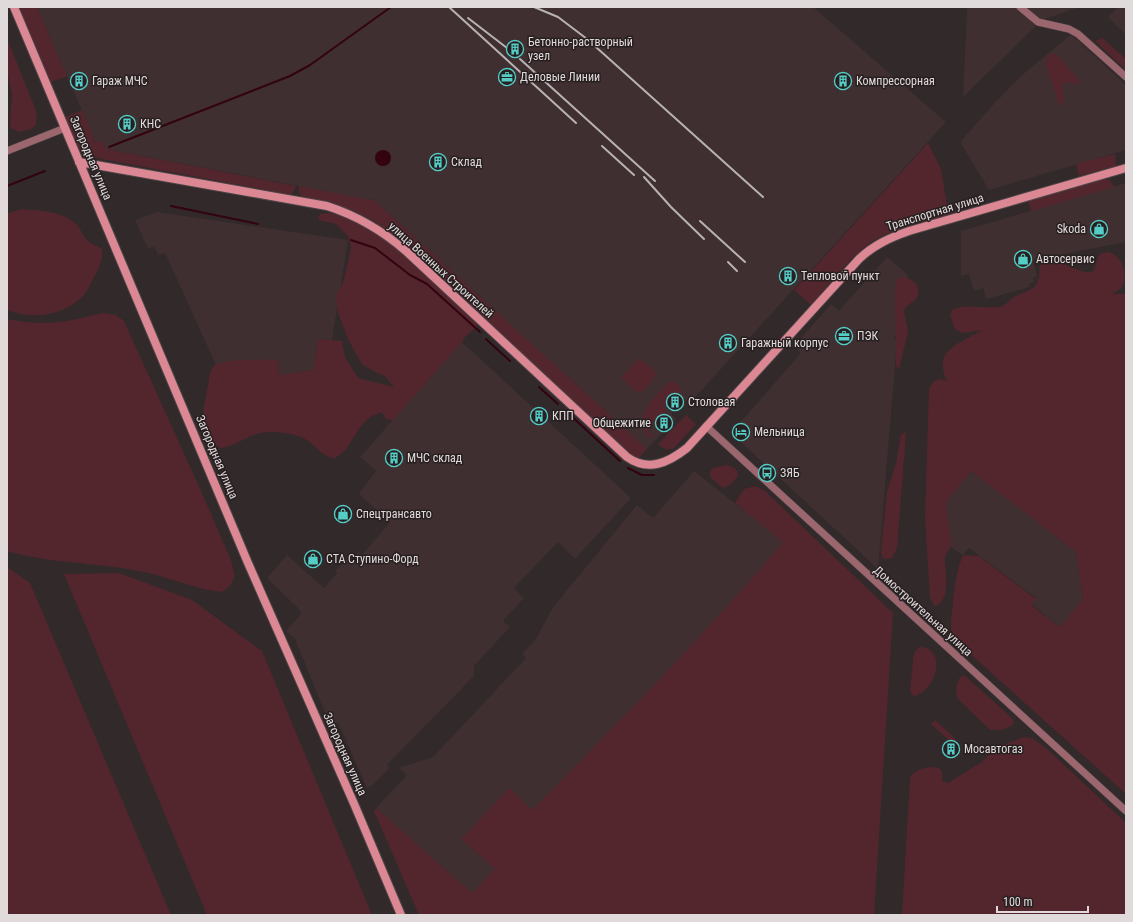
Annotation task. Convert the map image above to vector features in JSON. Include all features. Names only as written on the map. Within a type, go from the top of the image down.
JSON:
[{"type":"street","name":"Загородная улица","points":[[14,7],[250,568],[355,806],[401,915]]},
{"type":"street","points":[[1020,7],[1038,22],[1069,29],[1078,34],[1126,76]]},
{"type":"street","points":[[7,151],[65,128]]},
{"type":"street","name":"улица Военных Строителей","points":[[79,162],[327,206],[343,211],[371,224],[407,252],[621,452],[637,463],[654,465],[673,458],[687,448],[706,426]]},
{"type":"street","name":"Транспортная улица","points":[[706,426],[859,259],[876,245],[909,231],[1126,168]]},
{"type":"street","name":"Домостроительная улица","points":[[706,426],[1126,811]]},
{"type":"shaded area","points":[[19,7],[37,7],[67,76],[51,82]]},
{"type":"shaded area","points":[[37,7],[813,7],[946,122],[690,403],[685,399],[671,414],[676,419],[647,449],[373,199],[371,200],[106,149],[102,140],[96,143]]},
{"type":"shaded area","points":[[967,7],[1018,7],[1036,26],[963,97]]},
{"type":"shaded area","points":[[1022,7],[1081,7],[1038,21]]},
{"type":"shaded area","points":[[1118,7],[1126,7],[1126,35],[1108,17]]},
{"type":"shaded area","points":[[1069,36],[1073,36],[1126,85],[1126,150],[989,190],[960,142],[1021,76]]},
{"type":"shaded area","points":[[7,38],[37,113],[36,125],[31,129],[19,132],[11,128],[10,123],[12,95],[7,71]]},
{"type":"shaded area","points":[[1102,38],[1126,59],[1126,70],[1095,41]]},
{"type":"shaded area","points":[[1052,53],[1056,54],[1080,81],[1077,85],[1067,82],[1062,85],[1064,102],[1061,106],[1059,105],[1046,65],[1047,56]]},
{"type":"shaded area","points":[[82,110],[96,143],[102,140],[106,149],[296,186],[292,194],[288,194],[86,156],[80,152],[65,117]]},
{"type":"shaded area","points":[[928,143],[941,169],[947,205],[956,212],[899,229],[872,242],[862,249],[844,267],[811,305],[794,290]]},
{"type":"shaded area","points":[[383,150],[390,155],[391,158],[386,165],[383,166],[376,161],[375,158],[380,151]]},
{"type":"shaded area","points":[[1115,154],[1116,166],[1079,176],[1076,164]]},
{"type":"shaded area","points":[[1104,179],[1110,180],[1114,187],[1031,211],[1028,201]]},
{"type":"shaded area","points":[[1126,183],[1126,242],[1033,260],[1037,276],[1033,278],[1034,282],[1029,284],[1030,287],[986,299],[983,288],[974,291],[969,274],[961,276],[961,231]]},
{"type":"shaded area","points":[[299,186],[371,200],[373,199],[647,449],[637,460],[630,455],[389,232],[372,220],[354,211],[301,196],[299,193]]},
{"type":"shaded area","points":[[21,209],[50,212],[70,219],[77,225],[87,240],[102,250],[100,265],[84,295],[67,308],[58,312],[27,315],[7,310],[7,214]]},
{"type":"shaded area","points":[[157,212],[348,240],[332,340],[318,339],[313,370],[279,375],[278,360],[235,361],[216,365],[165,253],[158,255],[154,246],[148,249],[135,220]]},
{"type":"shaded area","points":[[329,213],[348,218],[387,241],[425,273],[475,320],[477,326],[465,337],[393,420],[386,419],[382,412],[365,421],[347,447],[335,458],[323,454],[301,437],[281,432],[264,432],[232,445],[220,448],[208,434],[204,419],[210,373],[212,368],[219,363],[244,360],[278,360],[279,375],[313,370],[318,339],[342,341],[345,357],[358,378],[394,387],[385,376],[362,364],[349,341],[338,313],[336,296],[344,280],[351,248],[348,236],[336,224],[318,220],[320,214]]},
{"type":"shaded area","points":[[1107,252],[1117,257],[1120,261],[1123,266],[1125,277],[1122,287],[1112,294],[1126,294],[1126,794],[957,642],[951,630],[956,578],[964,555],[979,556],[1036,599],[1031,605],[1060,627],[1083,599],[1076,552],[971,471],[946,503],[950,543],[945,556],[946,585],[943,599],[940,603],[934,606],[930,597],[925,517],[929,388],[934,381],[941,379],[947,381],[943,370],[943,362],[946,354],[957,344],[982,330],[962,333],[955,329],[950,315],[952,310],[963,307],[1001,307],[1014,297],[1029,290],[1037,284],[1040,265],[1048,262],[1056,262],[1089,273],[1093,271],[1100,254]]},
{"type":"shaded area","points":[[887,257],[908,275],[896,336],[894,337],[897,342],[878,569],[731,433],[801,353],[794,346],[831,304],[839,311]]},
{"type":"shaded area","points":[[900,277],[913,281],[918,287],[919,291],[915,300],[907,306],[904,311],[908,332],[899,369],[896,366],[895,289],[896,281]]},
{"type":"shaded area","points":[[102,313],[116,315],[124,321],[231,560],[235,577],[230,586],[222,592],[201,588],[139,571],[57,561],[7,551],[7,319],[32,323],[44,323],[66,321]]},
{"type":"shaded area","points":[[462,342],[631,498],[575,559],[558,542],[514,588],[524,598],[503,621],[510,627],[474,666],[474,676],[387,765],[390,768],[373,785],[367,788],[338,722],[330,725],[295,639],[286,631],[301,614],[298,608],[267,578],[287,555],[324,588],[337,573],[335,571],[347,559],[350,562],[358,552],[362,555],[390,522],[359,494],[376,471],[360,457]]},
{"type":"shaded area","points":[[639,358],[653,369],[656,375],[646,389],[640,392],[635,391],[621,378]]},
{"type":"shaded area","points":[[673,381],[680,387],[681,390],[678,395],[676,393],[663,406],[667,410],[648,431],[653,436],[650,439],[644,431],[642,424],[643,416],[651,401],[669,382]]},
{"type":"shaded area","points":[[686,415],[696,424],[673,449],[665,449],[660,446],[658,444]]},
{"type":"shaded area","points":[[905,432],[897,548],[892,558],[884,559],[882,557],[881,550],[887,492],[896,463],[901,435]]},
{"type":"shaded area","points":[[726,465],[733,467],[738,473],[738,476],[731,484],[723,488],[710,477],[710,472],[713,468]]},
{"type":"shaded area","points":[[694,471],[784,542],[744,589],[654,687],[532,810],[509,788],[461,839],[495,869],[472,893],[376,808],[407,775],[399,768],[433,757],[526,658],[522,654],[536,639],[553,607],[637,505],[653,518]]},
{"type":"shaded area","points":[[971,471],[1076,552],[1083,599],[1060,627],[1031,604],[1036,598],[969,548],[963,555],[950,547],[946,503]]},
{"type":"shaded area","points":[[755,486],[765,491],[893,613],[874,915],[419,915],[374,811],[376,808],[472,893],[495,869],[461,839],[509,788],[532,810],[692,645],[783,542],[735,503],[744,489]]},
{"type":"shaded area","points":[[7,567],[30,583],[171,915],[7,915]]},
{"type":"shaded area","points":[[119,573],[192,600],[262,651],[372,915],[207,915],[64,574]]},
{"type":"shaded area","points":[[919,647],[928,649],[933,653],[936,660],[936,668],[934,677],[929,685],[923,692],[915,696],[912,695],[910,690],[914,653]]},
{"type":"shaded area","points":[[964,675],[1012,718],[1014,721],[1013,725],[1002,730],[990,730],[958,699],[956,694],[957,685],[960,677]]},
{"type":"shaded area","points":[[935,720],[956,739],[952,743],[931,724]]},
{"type":"shaded area","points":[[1025,737],[1032,738],[1045,747],[1126,823],[1126,915],[902,915],[910,778],[912,774],[928,767],[939,768],[942,772],[942,781],[948,783],[982,762],[996,747]]},
{"type":"waterway","points":[[109,147],[290,76],[310,65],[391,7]]},
{"type":"waterway","points":[[7,186],[45,171]]},
{"type":"waterway","points":[[171,206],[258,224]]},
{"type":"waterway","points":[[351,240],[375,248],[410,275],[427,284],[480,332]]},
{"type":"waterway","points":[[486,339],[510,361]]},
{"type":"waterway","points":[[539,387],[558,404]]},
{"type":"waterway","points":[[569,414],[620,461]]},
{"type":"waterway","points":[[628,468],[642,475],[654,475]]},
{"type":"railway","points":[[449,7],[576,123]]},
{"type":"railway","points":[[534,7],[558,17],[587,39],[763,197]]},
{"type":"railway","points":[[468,18],[507,48]]},
{"type":"railway","points":[[520,59],[655,181]]},
{"type":"railway","points":[[602,146],[634,175]]},
{"type":"railway","points":[[644,177],[671,207],[704,239]]},
{"type":"railway","points":[[700,221],[745,262]]},
{"type":"railway","points":[[728,262],[737,271]]},
{"type":"place","name":"Бетонно-растворный узел","points":[[515,49]]},
{"type":"place","name":"Деловые Линии","points":[[507,77]]},
{"type":"place","name":"Гараж МЧС","points":[[79,81]]},
{"type":"place","name":"Компрессорная","points":[[843,81]]},
{"type":"place","name":"КНС","points":[[127,124]]},
{"type":"place","name":"Склад","points":[[438,162]]},
{"type":"place","name":"Skoda","points":[[1099,229]]},
{"type":"place","name":"Автосервис","points":[[1023,259]]},
{"type":"place","name":"Тепловой пункт","points":[[788,276]]},
{"type":"place","name":"ПЭК","points":[[844,336]]},
{"type":"place","name":"Гаражный корпус","points":[[728,343]]},
{"type":"place","name":"Столовая","points":[[675,402]]},
{"type":"place","name":"КПП","points":[[539,416]]},
{"type":"place","name":"Общежитие","points":[[664,423]]},
{"type":"place","name":"Мельница","points":[[741,432]]},
{"type":"place","name":"МЧС склад","points":[[394,458]]},
{"type":"place","name":"ЗЯБ","points":[[767,473]]},
{"type":"place","name":"Спецтрансавто","points":[[343,514]]},
{"type":"place","name":"СТА Ступино-Форд","points":[[313,559]]},
{"type":"place","name":"Мосавтогаз","points":[[951,749]]}]
